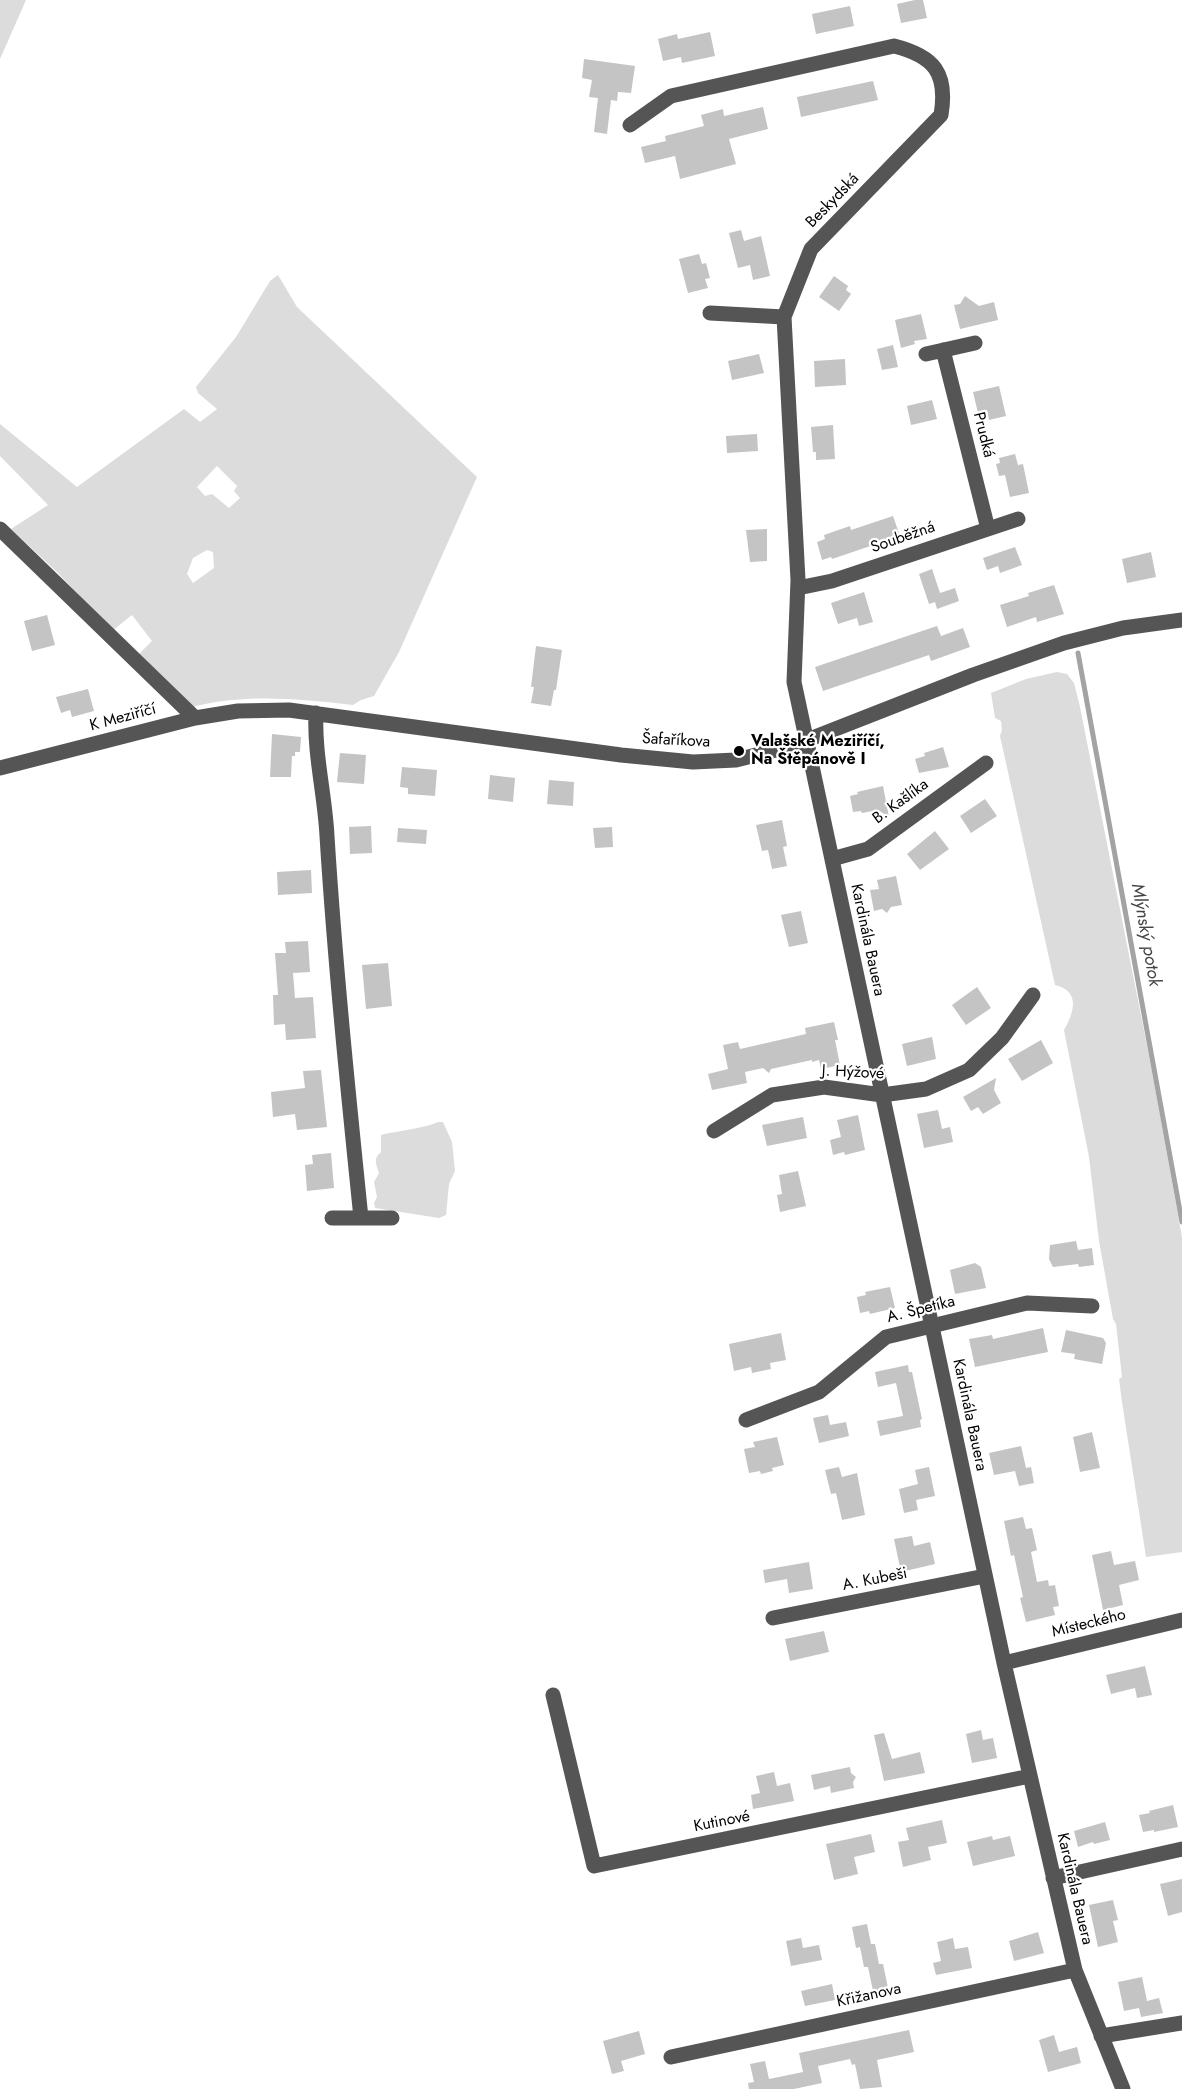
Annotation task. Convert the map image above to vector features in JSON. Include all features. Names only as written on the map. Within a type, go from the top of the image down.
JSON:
[{"type":"street","name":"Beskydská","points":[[630,125],[670,96],[894,46],[915,51],[928,59],[939,75],[944,96],[941,115],[812,249],[784,317],[798,588],[794,682],[806,741]]},
{"type":"street","points":[[710,313],[784,317]]},
{"type":"street","points":[[926,354],[975,343]]},
{"type":"street","name":"Prudká","points":[[943,350],[988,529]]},
{"type":"street","name":"Souběžná","points":[[798,588],[832,581],[1018,519]]},
{"type":"street","points":[[0,529],[195,717]]},
{"type":"street","name":"Šafaříkova","points":[[256,710],[316,713],[674,761],[736,760],[777,751],[806,741],[973,675],[1064,643],[1123,628],[1182,620]]},
{"type":"street","name":"K Meziříčí","points":[[0,768],[195,717],[256,710]]},
{"type":"street","points":[[316,713],[316,737],[326,818],[333,934],[361,1218]]},
{"type":"street","name":"Kardinála Bauera","points":[[806,741],[985,1576],[1053,1878],[1075,1970],[1123,2089]]},
{"type":"street","name":"B. Kašlíka","points":[[832,859],[868,849],[986,763]]},
{"type":"street","name":"J. Hýžové","points":[[714,1131],[772,1095],[824,1087],[882,1095],[926,1089],[969,1070],[1002,1038],[1033,995]]},
{"type":"street","points":[[332,1218],[392,1218]]},
{"type":"street","name":"A. Špetíka","points":[[746,1420],[819,1392],[886,1337],[1027,1303],[1092,1306]]},
{"type":"street","name":"A. Kubeši","points":[[773,1618],[985,1576]]},
{"type":"street","name":"Místeckého","points":[[1004,1663],[1182,1620]]},
{"type":"street","name":"Kutinové","points":[[553,1695],[594,1866],[1030,1776]]},
{"type":"street","points":[[1053,1878],[1182,1849]]},
{"type":"street","name":"Křižanova","points":[[671,2057],[1075,1970]]},
{"type":"street","points":[[1101,2036],[1182,2023]]},
{"type":"shaded area","points":[[0,0],[26,0],[0,59]]},
{"type":"shaded area","points":[[278,275],[297,307],[477,477],[399,652],[374,696],[353,705],[292,699],[250,699],[209,703],[189,708],[136,657],[152,641],[132,615],[112,631],[57,572],[11,529],[48,505],[0,456],[0,424],[77,487],[184,409],[200,422],[217,409],[198,393],[196,387],[236,337],[270,281]],"holes":[[[217,466],[237,486],[234,491],[240,498],[229,508],[212,494],[205,496],[197,487]],[[207,550],[213,552],[214,568],[193,583],[187,574],[193,558]]]},
{"type":"shaded area","points":[[1057,672],[1067,674],[1074,683],[1080,707],[1151,1066],[1182,1237],[1182,1552],[1146,1557],[1119,1379],[1122,1377],[1116,1324],[1113,1319],[1099,1241],[1089,1157],[1064,1030],[1072,1010],[1072,997],[1069,992],[1055,985],[1000,736],[1001,721],[995,718],[991,693],[1026,679]]},
{"type":"shaded area","points":[[443,1122],[452,1142],[455,1171],[449,1184],[446,1215],[439,1218],[375,1208],[374,1203],[377,1197],[374,1182],[379,1173],[376,1161],[381,1152],[381,1135]]},
{"type":"building","points":[[923,0],[927,18],[901,23],[897,4]]},
{"type":"building","points":[[850,6],[854,26],[816,34],[812,14]]},
{"type":"building","points":[[710,32],[715,56],[682,63],[681,57],[663,61],[658,39],[677,34],[678,39]]},
{"type":"building","points":[[584,59],[635,66],[631,93],[618,92],[617,101],[611,100],[607,134],[594,132],[598,98],[589,97],[592,80],[582,78]]},
{"type":"building","points":[[873,81],[878,100],[801,117],[797,97]]},
{"type":"building","points":[[763,107],[768,129],[729,139],[736,164],[680,179],[675,156],[645,163],[641,147],[666,141],[665,136],[704,126],[701,115],[723,109],[724,116]]},
{"type":"building","points":[[741,230],[744,241],[761,236],[770,276],[753,280],[750,265],[738,268],[729,233]]},
{"type":"building","points":[[699,254],[702,264],[706,263],[710,278],[705,279],[708,288],[688,293],[679,259]]},
{"type":"building","points":[[834,276],[848,286],[846,290],[851,294],[839,311],[819,297]]},
{"type":"building","points":[[965,296],[979,306],[994,302],[998,320],[960,329],[954,305],[960,304]]},
{"type":"building","points":[[921,314],[927,339],[914,341],[915,344],[901,348],[895,320]]},
{"type":"building","points":[[893,345],[898,367],[882,370],[877,349]]},
{"type":"building","points":[[759,354],[764,373],[732,380],[728,361]]},
{"type":"building","points":[[845,359],[846,385],[815,387],[814,361]]},
{"type":"building","points":[[999,386],[1006,416],[989,420],[987,410],[978,413],[973,392]]},
{"type":"building","points":[[932,400],[937,419],[911,425],[907,406]]},
{"type":"building","points":[[833,425],[835,459],[816,460],[811,427]]},
{"type":"building","points":[[757,434],[758,451],[727,453],[726,436]]},
{"type":"building","points":[[1015,454],[1018,465],[1023,464],[1029,493],[1010,497],[1005,475],[999,476],[996,464],[1000,463],[999,458]]},
{"type":"building","points":[[893,516],[900,536],[832,559],[831,557],[822,560],[817,542],[825,539],[824,535],[850,526],[851,530]]},
{"type":"building","points":[[767,529],[767,561],[750,562],[746,530]]},
{"type":"building","points":[[1015,547],[1022,565],[1000,573],[998,566],[987,570],[983,558]]},
{"type":"building","points":[[1151,552],[1156,577],[1127,583],[1122,559]]},
{"type":"building","points":[[932,569],[940,593],[955,588],[959,601],[937,609],[935,602],[929,604],[919,574]]},
{"type":"building","points":[[1054,585],[1064,614],[1037,622],[1036,617],[1007,627],[1000,605]]},
{"type":"building","points":[[864,592],[873,622],[859,626],[857,618],[838,624],[831,603]]},
{"type":"building","points":[[47,615],[55,645],[32,651],[24,621]]},
{"type":"building","points":[[937,626],[941,636],[963,628],[970,647],[931,661],[929,655],[823,691],[815,667]]},
{"type":"building","points":[[536,646],[562,650],[556,690],[554,690],[551,706],[531,703]]},
{"type":"building","points":[[88,689],[94,711],[72,717],[70,710],[61,713],[56,697]]},
{"type":"building","points":[[272,734],[301,737],[300,752],[295,752],[295,756],[292,756],[291,777],[270,777]]},
{"type":"building","points":[[943,747],[949,767],[919,773],[915,759],[925,756],[924,753]]},
{"type":"building","points":[[340,753],[366,755],[364,784],[337,782]]},
{"type":"building","points":[[402,767],[437,770],[435,796],[408,794],[408,788],[400,787]]},
{"type":"building","points":[[490,775],[515,778],[513,802],[488,799]]},
{"type":"building","points":[[549,780],[574,782],[573,806],[547,804]]},
{"type":"building","points":[[883,786],[889,817],[878,810],[853,812],[850,796]]},
{"type":"building","points":[[985,799],[997,816],[971,833],[960,816]]},
{"type":"building","points":[[782,820],[787,846],[783,847],[787,866],[772,869],[768,850],[762,851],[756,825]]},
{"type":"building","points":[[371,826],[372,853],[350,854],[349,827]]},
{"type":"building","points":[[612,827],[613,847],[595,848],[593,828]]},
{"type":"building","points":[[398,828],[427,830],[426,844],[397,842]]},
{"type":"building","points":[[935,831],[949,849],[920,870],[907,854]]},
{"type":"building","points":[[311,870],[312,893],[278,895],[277,872]]},
{"type":"building","points":[[896,876],[902,905],[891,907],[887,913],[882,909],[874,911],[870,890],[879,889],[877,880]]},
{"type":"building","points":[[801,911],[808,943],[789,947],[781,915]]},
{"type":"building","points":[[308,941],[310,972],[293,973],[295,998],[313,997],[316,1038],[286,1040],[285,1024],[274,1025],[273,995],[278,995],[275,953],[286,953],[285,942]]},
{"type":"building","points":[[388,963],[392,1006],[366,1009],[362,965]]},
{"type":"building","points":[[977,987],[991,1008],[966,1025],[952,1005]]},
{"type":"building","points":[[834,1022],[840,1065],[821,1069],[819,1060],[812,1062],[812,1060],[771,1069],[769,1073],[763,1068],[745,1072],[747,1083],[712,1090],[708,1074],[728,1069],[723,1045],[738,1042],[740,1049],[806,1034],[805,1028]]},
{"type":"building","points":[[932,1037],[936,1059],[907,1066],[902,1044]]},
{"type":"building","points":[[1041,1040],[1053,1063],[1022,1081],[1008,1059]]},
{"type":"building","points":[[321,1070],[327,1127],[297,1130],[295,1114],[273,1117],[271,1092],[305,1088],[303,1071]]},
{"type":"building","points":[[996,1078],[994,1090],[1001,1103],[983,1114],[978,1107],[971,1111],[963,1097]]},
{"type":"building","points":[[938,1110],[942,1129],[950,1127],[953,1142],[924,1148],[917,1114]]},
{"type":"building","points":[[858,1115],[865,1150],[845,1155],[844,1152],[833,1155],[830,1140],[841,1137],[837,1120]]},
{"type":"building","points":[[803,1117],[807,1138],[767,1146],[762,1125]]},
{"type":"building","points":[[331,1153],[334,1188],[307,1191],[305,1165],[313,1164],[312,1155]]},
{"type":"building","points":[[798,1171],[806,1206],[780,1212],[777,1195],[782,1194],[779,1175]]},
{"type":"building","points":[[1076,1241],[1078,1250],[1092,1248],[1094,1265],[1053,1267],[1049,1259],[1050,1245]]},
{"type":"building","points":[[975,1263],[981,1267],[986,1288],[955,1294],[950,1270]]},
{"type":"building","points":[[890,1287],[895,1308],[870,1314],[869,1311],[860,1313],[857,1297],[866,1295],[865,1292]]},
{"type":"building","points":[[1043,1328],[1048,1352],[975,1367],[969,1339],[992,1335],[993,1339]]},
{"type":"building","points":[[1066,1330],[1103,1338],[1106,1343],[1102,1364],[1074,1359],[1075,1354],[1061,1352]]},
{"type":"building","points":[[781,1333],[786,1360],[770,1363],[771,1369],[752,1373],[751,1367],[734,1371],[729,1344]]},
{"type":"building","points":[[908,1365],[909,1372],[912,1372],[922,1419],[920,1420],[921,1427],[880,1436],[877,1421],[903,1416],[896,1383],[878,1387],[875,1372]]},
{"type":"building","points":[[828,1415],[830,1425],[846,1422],[849,1436],[819,1443],[813,1418]]},
{"type":"building","points":[[1092,1432],[1100,1468],[1080,1472],[1073,1437]]},
{"type":"building","points":[[777,1437],[784,1465],[761,1474],[760,1471],[749,1473],[744,1449],[755,1447],[753,1442]]},
{"type":"building","points":[[1021,1446],[1026,1468],[1031,1467],[1034,1483],[1019,1486],[1015,1471],[994,1475],[989,1453]]},
{"type":"building","points":[[839,1467],[842,1477],[857,1473],[865,1515],[842,1520],[836,1493],[831,1494],[825,1470]]},
{"type":"building","points":[[929,1467],[935,1496],[916,1500],[918,1510],[904,1513],[899,1489],[918,1484],[915,1470]]},
{"type":"building","points":[[1023,1517],[1026,1529],[1032,1528],[1037,1550],[1031,1552],[1037,1582],[1048,1580],[1049,1586],[1055,1585],[1059,1606],[1053,1607],[1055,1615],[1026,1622],[1014,1555],[1011,1556],[1004,1521]]},
{"type":"building","points":[[912,1536],[914,1546],[930,1542],[935,1564],[901,1572],[894,1539]]},
{"type":"building","points":[[1111,1551],[1114,1565],[1135,1561],[1139,1580],[1119,1585],[1123,1605],[1103,1610],[1092,1555]]},
{"type":"building","points":[[809,1562],[813,1589],[789,1593],[787,1579],[765,1583],[763,1570]]},
{"type":"building","points":[[824,1631],[829,1652],[790,1661],[785,1639]]},
{"type":"building","points":[[1145,1666],[1152,1695],[1137,1698],[1135,1688],[1111,1694],[1106,1675]]},
{"type":"building","points":[[981,1730],[983,1740],[993,1738],[997,1758],[972,1763],[966,1734]]},
{"type":"building","points":[[884,1733],[892,1759],[920,1752],[925,1773],[884,1781],[874,1735]]},
{"type":"building","points":[[850,1767],[851,1773],[856,1777],[853,1782],[854,1788],[831,1793],[830,1786],[814,1790],[811,1775]]},
{"type":"building","points":[[774,1772],[777,1786],[790,1783],[794,1801],[753,1809],[751,1795],[760,1793],[756,1776]]},
{"type":"building","points":[[1173,1805],[1178,1827],[1143,1832],[1139,1815]]},
{"type":"building","points":[[942,1820],[947,1843],[928,1847],[931,1860],[903,1867],[898,1842],[909,1840],[906,1828]]},
{"type":"building","points":[[1105,1822],[1110,1840],[1078,1847],[1074,1831]]},
{"type":"building","points":[[871,1834],[875,1852],[854,1857],[858,1874],[834,1880],[826,1844]]},
{"type":"building","points":[[992,1836],[993,1840],[1010,1836],[1015,1856],[973,1866],[967,1842]]},
{"type":"building","points":[[1182,1879],[1182,1912],[1168,1916],[1160,1884]]},
{"type":"building","points":[[1113,1900],[1118,1920],[1113,1921],[1118,1942],[1098,1947],[1089,1905]]},
{"type":"building","points":[[867,1924],[871,1944],[875,1944],[879,1964],[883,1964],[888,1988],[873,1991],[868,1967],[864,1967],[860,1947],[856,1948],[852,1927]]},
{"type":"building","points":[[1038,1932],[1044,1953],[1014,1961],[1009,1941]]},
{"type":"building","points":[[801,1938],[803,1948],[819,1945],[822,1960],[791,1966],[786,1941]]},
{"type":"building","points":[[953,1938],[955,1949],[968,1947],[972,1968],[936,1975],[933,1963],[941,1961],[937,1942]]},
{"type":"building","points":[[1142,1977],[1147,2001],[1159,1998],[1163,2013],[1141,2017],[1139,2008],[1124,2011],[1118,1982]]},
{"type":"building","points":[[832,1984],[835,2000],[805,2006],[801,1991]]},
{"type":"building","points":[[909,2030],[914,2052],[877,2060],[882,2087],[860,2089],[855,2064],[852,2065],[850,2059],[818,2066],[822,2083],[794,2089],[749,2089],[748,2083],[754,2082],[750,2064],[765,2061],[769,2079],[803,2072],[799,2053]]},
{"type":"building","points":[[639,2031],[645,2054],[621,2061],[624,2071],[612,2074],[603,2041]]},
{"type":"building","points":[[1054,2035],[1059,2052],[1077,2047],[1081,2063],[1048,2072],[1039,2040]]},
{"type":"waterway","name":"Mlýnský potok","points":[[1078,653],[1182,1222]]},
{"type":"place","name":"Valašské Meziříčí, Na Štěpánově I","points":[[739,751]]}]
